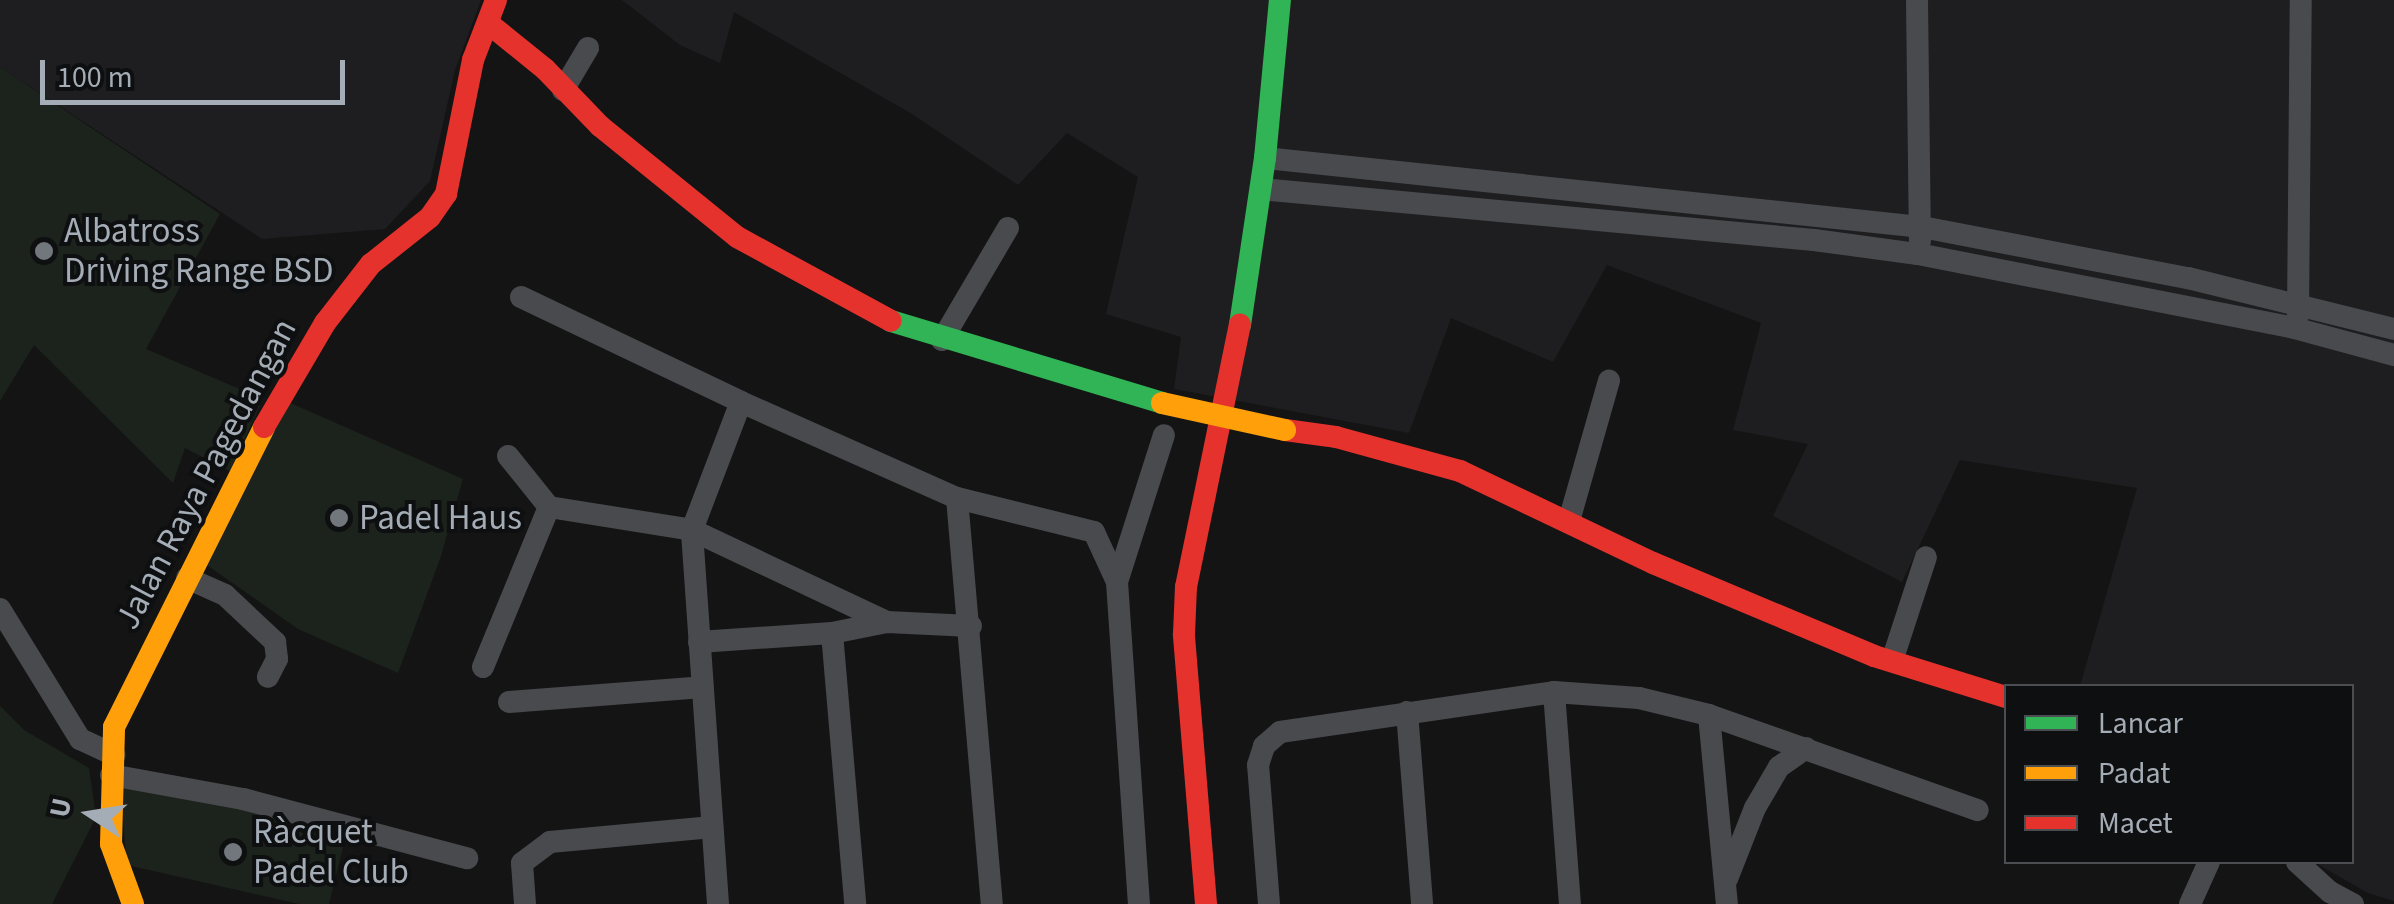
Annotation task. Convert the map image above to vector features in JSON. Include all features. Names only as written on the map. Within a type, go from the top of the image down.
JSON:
[{"type":"street","name":"Jalan Raya Pagedangan","points":[[133,904],[114,862],[114,727],[276,403],[325,323],[371,264],[430,217],[446,194],[470,75],[496,0]]},
{"type":"street","points":[[1206,904],[1184,634],[1186,587],[1230,390],[1265,158],[1280,0]]},
{"type":"street","points":[[1917,0],[1922,228],[1918,254]]},
{"type":"street","points":[[2294,328],[2301,304],[2300,0]]},
{"type":"street","points":[[488,23],[545,69],[600,126],[737,237],[875,315],[942,340],[1162,404],[1336,437],[1460,471],[1653,563],[1892,662],[2004,697]]},
{"type":"street","points":[[563,90],[588,48]]},
{"type":"street","points":[[1265,158],[1922,228],[2301,304],[2394,329]]},
{"type":"street","points":[[1261,189],[1814,240],[1918,254],[2294,328],[2394,355]]},
{"type":"street","points":[[942,340],[1008,228]]},
{"type":"street","points":[[522,297],[741,402],[958,498],[1094,532],[1117,582],[1139,904]]},
{"type":"street","points":[[1569,521],[1609,381]]},
{"type":"street","points":[[718,904],[692,530],[741,402]]},
{"type":"street","points":[[1117,582],[1164,436]]},
{"type":"street","points":[[508,456],[549,507],[692,530],[887,622]]},
{"type":"street","points":[[958,498],[992,904]]},
{"type":"street","points":[[483,668],[549,507]]},
{"type":"street","points":[[1892,662],[1926,558]]},
{"type":"street","points":[[187,578],[225,595],[276,642],[276,659],[268,677]]},
{"type":"street","points":[[0,610],[80,738],[112,765],[467,858]]},
{"type":"street","points":[[700,642],[832,634],[887,622],[971,626]]},
{"type":"street","points":[[832,634],[856,904]]},
{"type":"street","points":[[509,702],[702,687]]},
{"type":"street","points":[[1554,692],[1570,904]]},
{"type":"street","points":[[1270,904],[1258,765],[1264,746],[1280,732],[1554,692],[1638,698],[1709,715],[1978,810]]},
{"type":"street","points":[[1407,712],[1422,904]]},
{"type":"street","points":[[1709,715],[1726,894]]},
{"type":"street","points":[[1726,894],[1754,808],[1779,767],[1806,748]]},
{"type":"street","points":[[525,904],[522,863],[550,842],[712,827]]},
{"type":"street","points":[[2190,904],[2209,864]]},
{"type":"street","points":[[2298,864],[2328,898],[2353,904]]},
{"type":"shaded area","points":[[0,0],[481,0],[455,70],[430,181],[385,229],[262,239],[0,67]]},
{"type":"shaded area","points":[[622,0],[2394,0],[2394,901],[2368,893],[2317,864],[2354,864],[2354,684],[2081,684],[2137,488],[1960,460],[1902,582],[1773,516],[1808,444],[1733,430],[1761,323],[1607,265],[1553,362],[1451,318],[1409,433],[1174,389],[1181,337],[1106,314],[1138,177],[1067,133],[1018,185],[912,114],[734,12],[720,63],[680,45]]},
{"type":"shaded area","points":[[0,67],[220,214],[146,349],[263,399],[230,471],[185,448],[173,483],[34,345],[0,401]]},
{"type":"shaded area","name":"Padel Haus","points":[[286,401],[463,479],[441,556],[398,673],[298,629],[204,563]]},
{"type":"shaded area","points":[[0,706],[24,730],[89,768],[96,817],[52,904],[0,904]]},
{"type":"shaded area","name":"Ràcquet Padel Club","points":[[120,785],[347,830],[329,904],[299,904],[127,865]]},
{"type":"traffic: fast","points":[[1240,325],[1265,158],[1280,0]]},
{"type":"traffic: fast","points":[[891,321],[1162,403]]},
{"type":"traffic: slow","points":[[1162,403],[1285,430]]},
{"type":"traffic: slow","points":[[133,904],[111,844],[114,727],[264,427]]},
{"type":"traffic: jam","points":[[264,427],[325,323],[371,264],[430,217],[446,194],[473,60],[496,0]]},
{"type":"traffic: jam","points":[[488,23],[545,69],[600,126],[737,237],[891,321]]},
{"type":"traffic: jam","points":[[1206,904],[1184,634],[1186,587],[1240,325]]},
{"type":"traffic: jam","points":[[1285,430],[1336,437],[1460,471],[1653,563],[1874,656],[2004,696]]},
{"type":"place","name":"Albatross Driving Range BSD","points":[[44,251]]},
{"type":"place","name":"Padel Haus","points":[[339,518]]},
{"type":"place","name":"Ràcquet Padel Club","points":[[233,852]]}]
